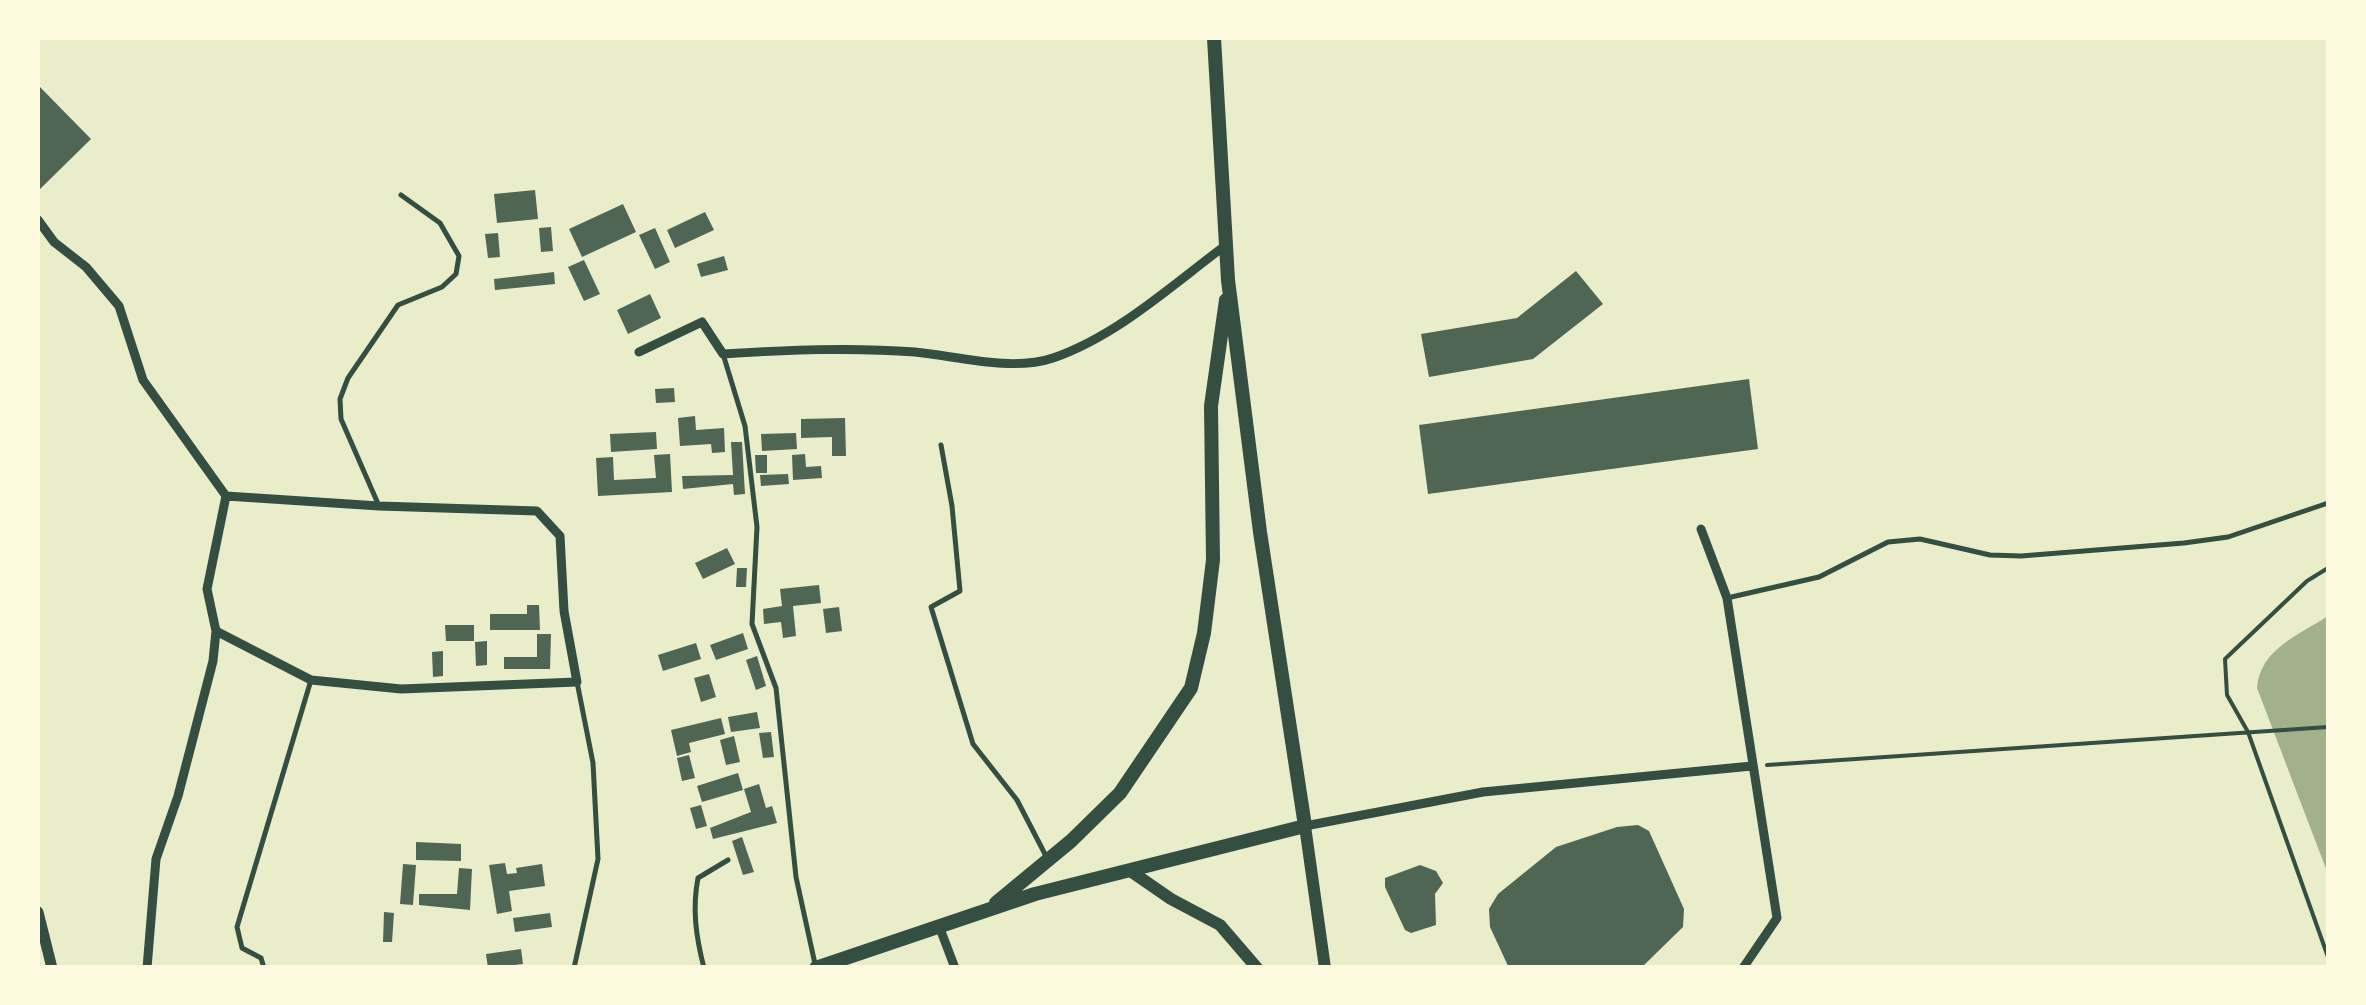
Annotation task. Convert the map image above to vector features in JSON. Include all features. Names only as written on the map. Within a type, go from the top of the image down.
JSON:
[{"type":"main road","points":[[1214,38],[1228,280],[1260,532],[1324,968]]},
{"type":"main road","points":[[986,910],[1048,860],[1120,793],[1192,688],[1213,560],[1211,406],[1228,280]]},
{"type":"main road","points":[[816,968],[986,910],[1305,826]]},
{"type":"main road","points":[[1129,870],[1171,899],[1220,925],[1257,968]]},
{"type":"street","points":[[38,220],[54,242],[86,267],[119,306],[143,380],[226,496],[207,589],[216,632],[213,661],[178,796],[156,859],[147,968]]},
{"type":"street","points":[[639,352],[702,322],[722,354],[803,348],[914,352],[998,363],[1050,359],[1113,329],[1226,245]]},
{"type":"street","points":[[216,632],[310,680],[400,690],[577,682],[564,611],[560,536],[537,510],[379,506],[226,496]]},
{"type":"street","points":[[1701,529],[1728,598],[1777,918],[1742,968]]},
{"type":"street","points":[[1305,826],[1483,792],[1752,766]]},
{"type":"street","points":[[38,912],[52,968]]},
{"type":"street","points":[[939,926],[954,968]]},
{"type":"lane","points":[[379,506],[341,418],[340,399],[348,378],[398,304],[442,287],[456,274],[459,256],[440,223],[400,195]]},
{"type":"lane","points":[[722,354],[745,426],[757,527],[752,624],[776,688],[796,877],[816,968]]},
{"type":"lane","points":[[941,445],[952,506],[960,591],[931,607],[973,744],[1017,800],[1048,860]]},
{"type":"lane","points":[[1728,598],[1819,576],[1888,542],[1920,539],[1990,556],[2166,544],[2228,537],[2328,503]]},
{"type":"lane","points":[[264,968],[261,958],[242,948],[237,927],[310,680]]},
{"type":"lane","points":[[574,968],[598,858],[593,762],[577,682]]},
{"type":"lane","points":[[704,968],[693,902],[698,878],[728,860]]},
{"type":"path","points":[[2328,568],[2306,581],[2225,659],[2227,695],[2248,732],[2328,957]]},
{"type":"path","points":[[1752,766],[2328,727]]},
{"type":"shaded area","points":[[2328,616],[2328,874],[2257,688],[2265,663],[2273,653]]},
{"type":"building","points":[[38,85],[91,139],[38,191]]},
{"type":"building","points":[[535,190],[538,219],[497,223],[494,194]]},
{"type":"building","points":[[623,204],[636,232],[582,257],[569,229]]},
{"type":"building","points":[[705,212],[714,230],[675,248],[667,230]]},
{"type":"building","points":[[551,227],[553,251],[541,252],[539,228]]},
{"type":"building","points":[[655,228],[670,262],[655,269],[639,235]]},
{"type":"building","points":[[498,233],[500,257],[488,258],[485,234]]},
{"type":"building","points":[[724,256],[728,270],[701,277],[697,264]]},
{"type":"building","points":[[584,260],[600,294],[584,301],[568,267]]},
{"type":"building","points":[[1576,271],[1603,304],[1533,359],[1429,377],[1421,334],[1517,318]]},
{"type":"building","points":[[554,272],[555,284],[495,290],[494,279]]},
{"type":"building","points":[[650,294],[661,318],[628,334],[617,310]]},
{"type":"building","points":[[1749,379],[1758,449],[1428,494],[1419,425]]},
{"type":"building","points":[[674,388],[675,402],[656,403],[655,389]]},
{"type":"building","points":[[695,416],[696,430],[724,428],[725,452],[712,453],[711,444],[680,446],[678,418]]},
{"type":"building","points":[[845,418],[846,456],[832,456],[832,437],[801,438],[801,419]]},
{"type":"building","points":[[656,432],[657,449],[611,452],[610,434]]},
{"type":"building","points":[[796,433],[797,449],[762,451],[761,434]]},
{"type":"building","points":[[731,442],[742,442],[745,494],[734,495],[733,484],[683,489],[682,476],[733,475]]},
{"type":"building","points":[[670,454],[672,492],[598,496],[596,458],[613,457],[614,480],[656,478],[654,455]]},
{"type":"building","points":[[805,454],[806,467],[821,466],[822,478],[793,480],[792,455]]},
{"type":"building","points":[[755,455],[767,455],[767,473],[756,473]]},
{"type":"building","points":[[788,474],[789,484],[761,486],[760,475]]},
{"type":"building","points":[[727,548],[735,564],[703,579],[695,563]]},
{"type":"building","points":[[737,568],[747,568],[746,587],[736,587]]},
{"type":"building","points":[[819,585],[821,603],[793,606],[796,636],[783,638],[781,622],[764,624],[763,609],[782,606],[780,589]]},
{"type":"building","points":[[527,605],[539,605],[540,630],[490,630],[490,614],[527,614]]},
{"type":"building","points":[[839,607],[842,631],[826,633],[823,609]]},
{"type":"building","points":[[445,625],[474,625],[474,641],[446,641]]},
{"type":"building","points":[[743,633],[748,649],[716,660],[710,645]]},
{"type":"building","points":[[537,634],[551,634],[550,669],[504,669],[504,657],[537,657]]},
{"type":"building","points":[[487,641],[487,665],[476,666],[475,642]]},
{"type":"building","points":[[696,643],[701,659],[663,671],[658,655]]},
{"type":"building","points":[[443,651],[443,676],[433,677],[432,652]]},
{"type":"building","points":[[757,656],[766,686],[756,690],[746,660]]},
{"type":"building","points":[[709,674],[716,697],[701,702],[694,678]]},
{"type":"building","points":[[757,712],[760,728],[731,732],[728,717]]},
{"type":"building","points":[[721,718],[725,734],[689,743],[691,752],[677,756],[671,730]]},
{"type":"building","points":[[771,732],[774,757],[763,758],[759,733]]},
{"type":"building","points":[[734,736],[740,762],[726,765],[720,740]]},
{"type":"building","points":[[689,755],[695,778],[682,781],[677,758]]},
{"type":"building","points":[[738,773],[743,790],[702,802],[697,786]]},
{"type":"building","points":[[759,784],[766,808],[772,806],[777,823],[713,839],[710,828],[751,812],[744,789]]},
{"type":"building","points":[[701,805],[707,826],[696,829],[690,808]]},
{"type":"building","points":[[1638,825],[1649,831],[1684,909],[1683,927],[1641,968],[1509,968],[1490,927],[1489,909],[1498,894],[1556,847],[1617,827]]},
{"type":"building","points":[[742,837],[754,872],[743,875],[732,841]]},
{"type":"building","points":[[416,842],[461,844],[461,861],[416,860]]},
{"type":"building","points":[[505,863],[507,874],[517,873],[516,868],[542,864],[545,886],[509,891],[512,911],[497,914],[489,865]]},
{"type":"building","points":[[403,864],[416,865],[413,905],[400,904]]},
{"type":"building","points":[[1420,865],[1436,871],[1443,883],[1435,894],[1436,925],[1411,933],[1405,930],[1385,887],[1385,878]]},
{"type":"building","points":[[459,868],[472,869],[470,910],[419,905],[419,894],[457,894]]},
{"type":"building","points":[[384,912],[394,913],[392,942],[383,942]]},
{"type":"building","points":[[550,913],[552,927],[515,932],[513,918]]},
{"type":"building","points":[[521,949],[523,964],[488,968],[486,954]]}]
